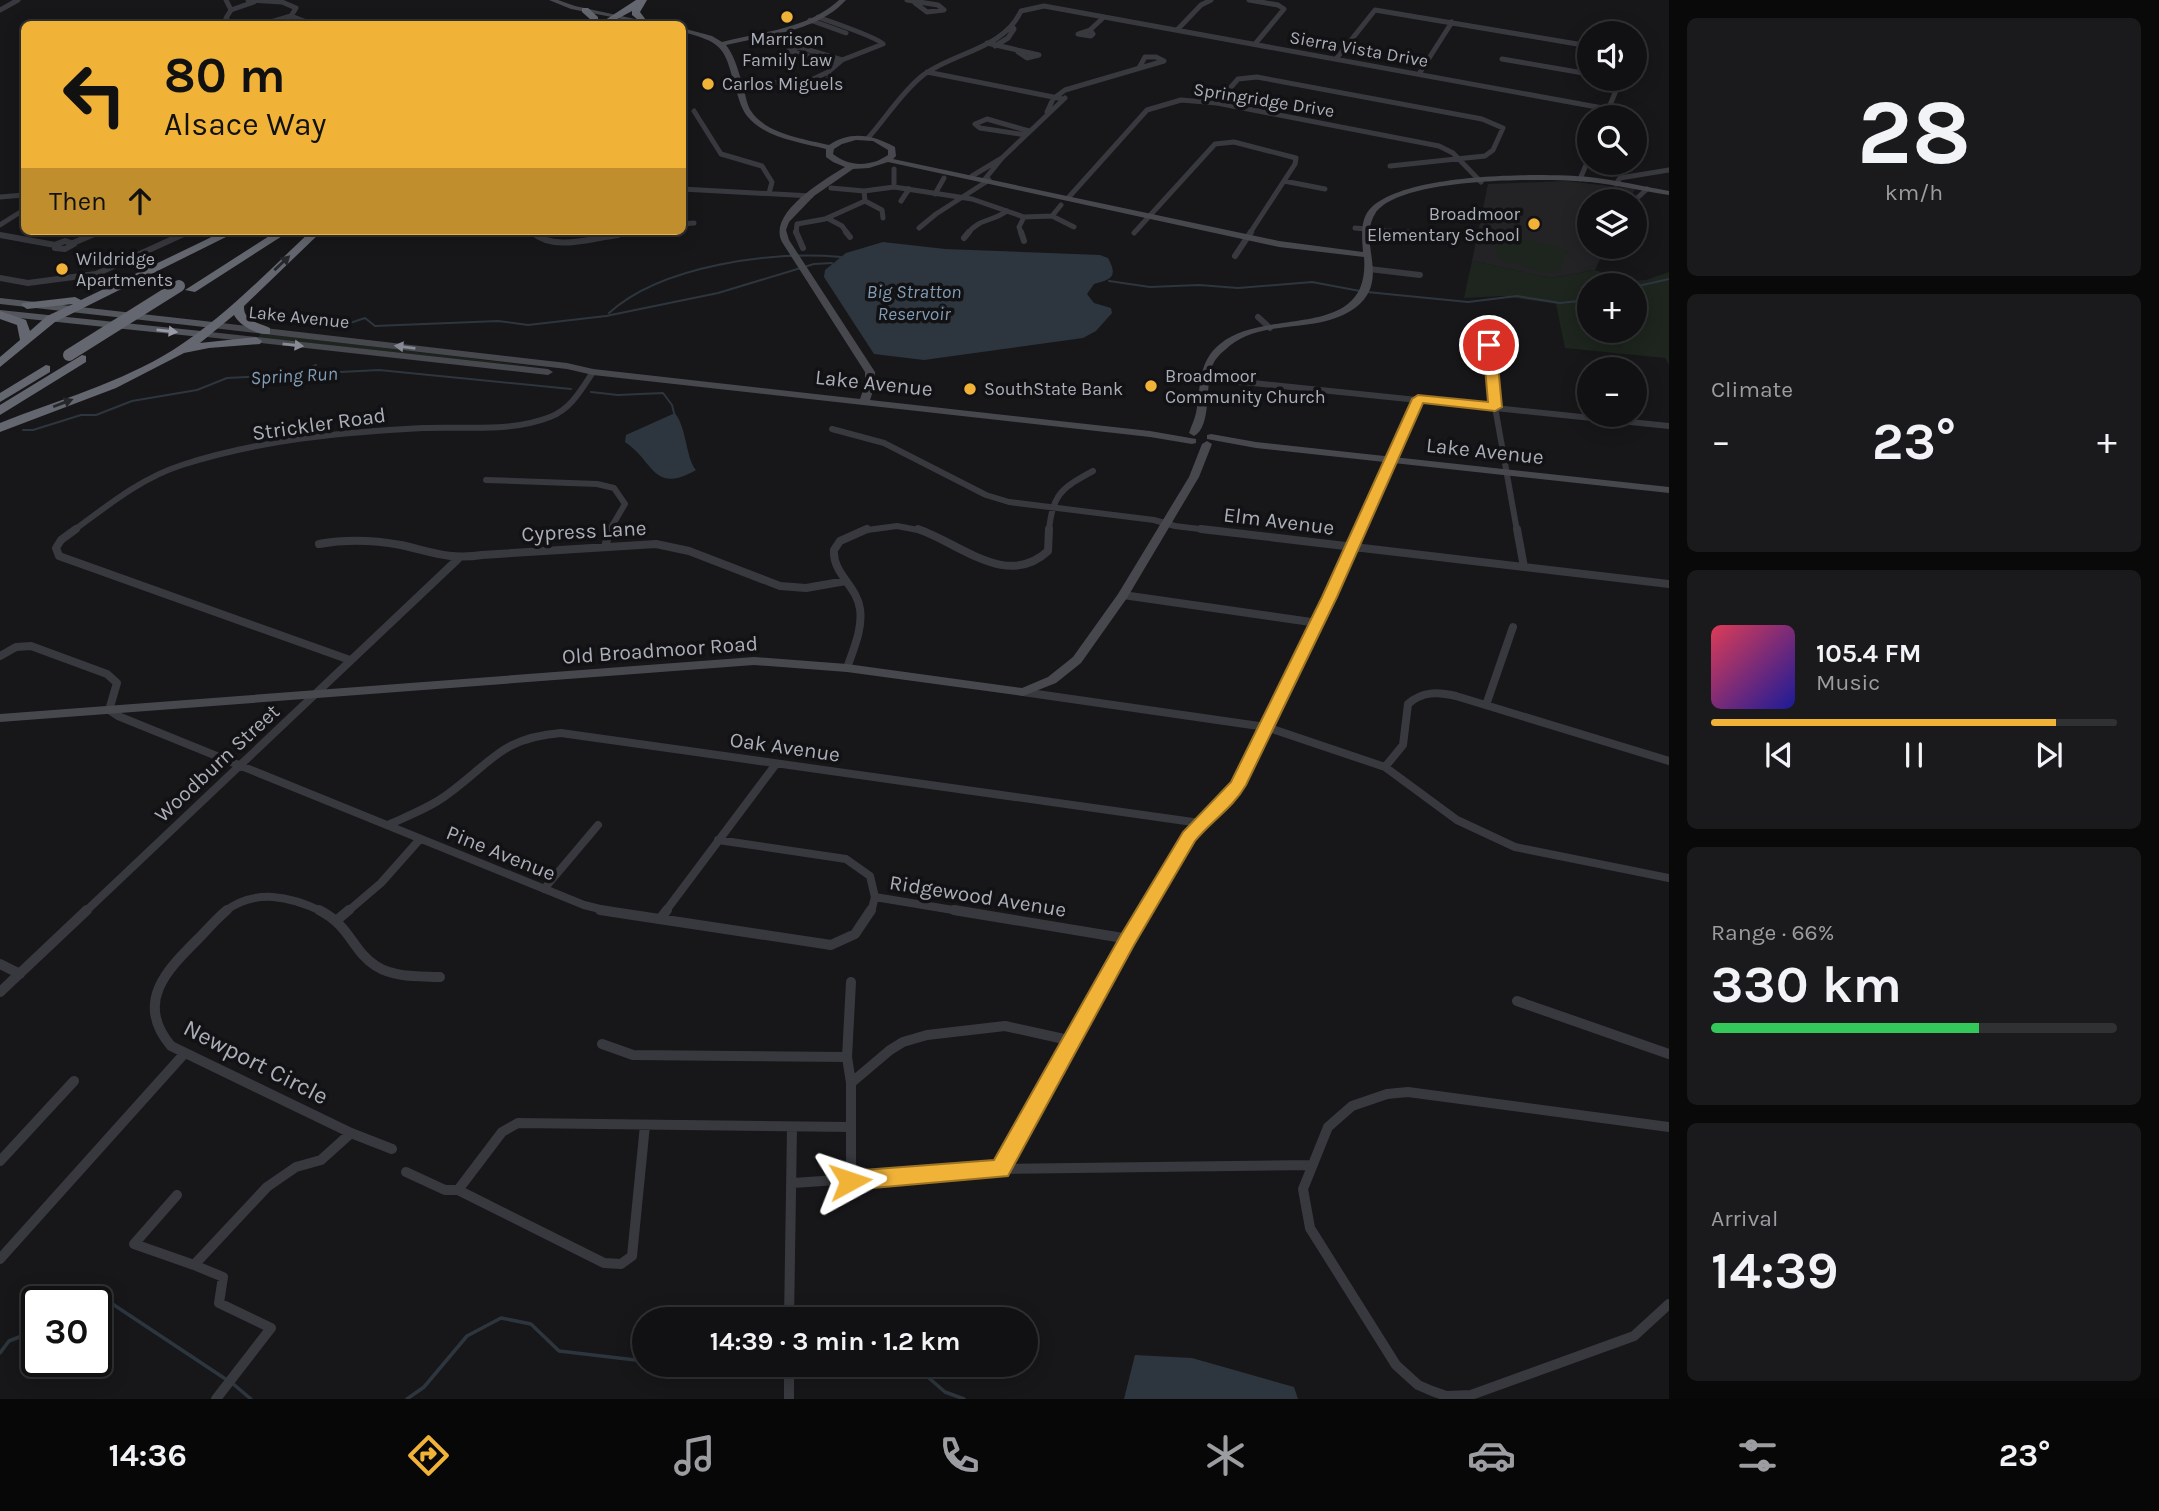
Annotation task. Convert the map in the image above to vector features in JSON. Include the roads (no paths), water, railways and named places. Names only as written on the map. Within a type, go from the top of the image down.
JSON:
[{"type":"highway","points":[[609,21],[641,1]]},
{"type":"highway","points":[[641,1],[635,13],[647,21]]},
{"type":"highway","points":[[585,10],[595,21]]},
{"type":"highway","points":[[0,363],[51,318],[224,235]]},
{"type":"highway","points":[[0,398],[75,357],[185,288],[262,235]]},
{"type":"highway","points":[[185,288],[278,235]]},
{"type":"highway","points":[[0,428],[125,380],[177,353],[213,325],[313,235]]},
{"type":"highway","points":[[27,305],[91,297]]},
{"type":"highway","points":[[239,302],[238,312],[243,321],[266,331]]},
{"type":"highway","points":[[0,314],[22,323],[26,340]]},
{"type":"highway","points":[[177,353],[208,344],[256,341]]},
{"type":"highway","points":[[0,411],[75,357]]},
{"type":"main road","name":"Lake Avenue","points":[[0,302],[213,325]]},
{"type":"main road","name":"Lake Avenue","points":[[0,314],[201,334]]},
{"type":"street","points":[[0,9],[18,0]]},
{"type":"street","points":[[226,0],[231,10]]},
{"type":"street","points":[[248,0],[291,4],[296,10],[291,16],[274,21]]},
{"type":"street","points":[[552,0],[636,21]]},
{"type":"street","points":[[721,44],[810,20],[835,8],[843,0]]},
{"type":"street","points":[[906,0],[937,5],[944,10],[928,12],[915,3]]},
{"type":"street","points":[[1177,30],[1201,5],[1211,0]]},
{"type":"street","points":[[1249,0],[1278,5],[1284,9],[1255,44]]},
{"type":"street","points":[[226,21],[231,10],[255,2]]},
{"type":"street","name":"Sierra Vista Drive","points":[[1012,26],[1020,15],[1038,10],[1063,9],[1586,105]]},
{"type":"street","points":[[1336,59],[1373,10],[1577,44]]},
{"type":"street","points":[[291,16],[304,21]]},
{"type":"street","points":[[818,17],[869,42],[863,52]]},
{"type":"street","points":[[1090,30],[1104,17]]},
{"type":"street","points":[[739,87],[820,84],[830,78],[828,72],[840,62],[879,48],[883,42],[810,20]]},
{"type":"street","points":[[1419,74],[1452,22]]},
{"type":"street","points":[[871,139],[911,86],[927,72],[972,52],[1012,26],[1014,29],[1012,34],[996,46],[972,52]]},
{"type":"street","points":[[686,31],[721,44],[730,53],[746,109],[753,118],[771,129],[833,146],[851,139],[871,139],[890,147],[890,158]]},
{"type":"street","points":[[987,43],[1018,52]]},
{"type":"street","points":[[799,47],[840,62],[788,51],[799,47]]},
{"type":"street","points":[[1047,112],[1054,97],[1078,86],[1162,64],[1164,61],[1156,57],[1145,57],[1139,68]]},
{"type":"street","points":[[1502,59],[1577,72]]},
{"type":"street","points":[[934,68],[975,81]]},
{"type":"street","points":[[927,72],[1063,99]]},
{"type":"street","points":[[1217,103],[1243,75],[1500,124],[1508,123]]},
{"type":"street","points":[[972,176],[1002,158],[1047,112],[1078,86]]},
{"type":"street","name":"Springridge Drive","points":[[1068,198],[1147,110],[1173,101],[1217,103],[1439,146],[1450,150],[1481,181]]},
{"type":"street","points":[[694,111],[721,154],[762,166],[772,182],[769,193]]},
{"type":"street","points":[[987,119],[1027,133],[980,128],[975,124],[987,119]]},
{"type":"street","points":[[1390,166],[1481,157],[1491,152],[1503,130],[1500,124]]},
{"type":"street","points":[[1134,233],[1219,140],[1302,156]]},
{"type":"street","points":[[833,146],[831,157],[847,165],[868,166],[890,158],[1246,237],[1296,247],[1368,255]]},
{"type":"street","points":[[1235,256],[1297,162],[1294,156]]},
{"type":"street","points":[[919,228],[933,214],[966,198],[986,179],[1002,158]]},
{"type":"street","points":[[847,165],[830,184],[811,196],[785,221],[783,234],[788,246],[870,372],[870,385],[864,402]]},
{"type":"street","points":[[894,169],[894,187]]},
{"type":"street","points":[[1616,184],[1620,178],[1667,169]]},
{"type":"street","points":[[1580,179],[1582,175]]},
{"type":"street","points":[[935,194],[944,178]]},
{"type":"street","points":[[1199,461],[1194,438],[1210,360],[1226,345],[1245,335],[1321,320],[1344,311],[1361,298],[1367,287],[1371,212],[1392,195],[1414,187],[1481,181],[1580,179],[1669,194]]},
{"type":"street","points":[[1284,181],[1325,189]]},
{"type":"street","points":[[830,184],[864,191],[894,187],[966,198],[1024,217],[1052,216],[1074,227]]},
{"type":"street","points":[[686,188],[811,196]]},
{"type":"street","points":[[901,201],[909,189]]},
{"type":"street","points":[[864,191],[865,201]]},
{"type":"street","points":[[0,197],[21,195]]},
{"type":"street","points":[[865,201],[882,210],[883,218]]},
{"type":"street","points":[[803,248],[796,235],[797,224],[827,218],[865,201]]},
{"type":"street","points":[[1052,216],[1061,205]]},
{"type":"street","points":[[964,238],[978,222],[994,219],[1007,211]]},
{"type":"street","points":[[0,225],[21,212]]},
{"type":"street","points":[[1024,217],[1019,227],[1024,240]]},
{"type":"street","points":[[827,218],[842,226],[850,237]]},
{"type":"street","points":[[686,224],[694,223]]},
{"type":"street","points":[[1355,228],[1434,233]]},
{"type":"street","points":[[0,235],[55,245],[65,241],[73,243],[91,235]]},
{"type":"street","points":[[0,278],[27,283],[96,274],[180,235]]},
{"type":"street","points":[[534,235],[553,242],[618,235]]},
{"type":"street","points":[[126,252],[135,256]]},
{"type":"street","points":[[1369,269],[1420,275]]},
{"type":"street","points":[[1258,317],[1270,328]]},
{"type":"street","points":[[1487,318],[1495,407],[1524,567]]},
{"type":"street","name":"Lake Avenue","points":[[213,325],[567,366],[593,372],[1669,490]]},
{"type":"street","name":"Lake Avenue","points":[[201,334],[561,373],[593,372]]},
{"type":"street","name":"Strickler Road","points":[[350,660],[59,556],[55,548],[61,540],[146,480],[179,467],[244,451],[328,438],[422,428],[503,426],[537,422],[556,415],[572,403],[593,372]]},
{"type":"street","points":[[1205,378],[1669,426]]},
{"type":"street","points":[[1000,1169],[1129,939],[1200,823],[1226,801],[1238,785],[1353,547],[1418,399]]},
{"type":"street","points":[[1023,692],[1052,680],[1071,666],[1123,595],[1194,477],[1209,440],[1201,414]]},
{"type":"street","name":"Elm Avenue","points":[[832,429],[884,443],[997,499],[1164,524],[1669,584]]},
{"type":"street","points":[[847,668],[861,610],[856,594],[834,564],[834,550],[838,543],[853,534],[887,526],[924,531],[997,564],[1013,567],[1030,565],[1048,551],[1052,508],[1065,487],[1093,471]]},
{"type":"street","points":[[486,480],[597,484],[614,488],[624,498],[625,504],[606,535],[605,547]]},
{"type":"street","name":"Cypress Lane","points":[[319,544],[349,539],[367,540],[457,559],[650,544],[679,548],[780,586],[806,588],[846,581]]},
{"type":"street","name":"Woodburn Street","points":[[0,992],[457,559]]},
{"type":"street","points":[[1123,595],[1318,622]]},
{"type":"street","points":[[1486,705],[1513,627]]},
{"type":"street","points":[[0,656],[16,647],[31,646],[107,674],[117,683],[109,710]]},
{"type":"street","name":"Old Broadmoor Road","points":[[0,718],[754,661],[847,668],[1023,692]]},
{"type":"street","points":[[1023,692],[1266,727],[1385,766],[1457,820],[1499,841],[1546,855],[1669,878]]},
{"type":"street","points":[[1385,766],[1403,745],[1407,729],[1406,710],[1418,696],[1429,693],[1446,694],[1486,705],[1669,761]]},
{"type":"street","name":"Pine Avenue","points":[[109,710],[598,910],[831,945],[842,943],[860,930],[869,918],[875,897]]},
{"type":"street","name":"Oak Avenue","points":[[390,824],[440,800],[500,749],[522,738],[585,735],[1200,823]]},
{"type":"street","points":[[660,919],[776,764]]},
{"type":"street","points":[[544,889],[597,825]]},
{"type":"street","points":[[420,839],[380,883],[337,920],[362,956],[375,966],[392,973],[440,977]]},
{"type":"street","name":"Ridgewood Avenue","points":[[718,841],[846,859],[870,876],[875,897],[1129,939]]},
{"type":"street","name":"Newport Circle","points":[[337,920],[275,895],[253,897],[225,911],[168,971],[157,992],[153,1016],[156,1028],[171,1046],[184,1054],[351,1133],[392,1149]]},
{"type":"street","points":[[0,964],[20,974]]},
{"type":"street","points":[[850,982],[847,1056],[851,1083],[850,1181]]},
{"type":"street","points":[[1517,1001],[1669,1054]]},
{"type":"street","points":[[851,1083],[890,1050],[903,1042],[927,1035],[1005,1026],[1073,1041]]},
{"type":"street","points":[[603,1044],[633,1055],[847,1056]]},
{"type":"street","points":[[0,1259],[184,1054]]},
{"type":"street","points":[[0,1161],[74,1081]]},
{"type":"street","points":[[1669,1127],[1567,1115],[1442,1094],[1387,1094],[1352,1106],[1339,1115],[1322,1138],[1303,1189],[1310,1228],[1386,1353],[1407,1375],[1432,1391],[1446,1396],[1471,1395],[1634,1336],[1669,1304]]},
{"type":"street","points":[[458,1190],[508,1126],[518,1123],[850,1127]]},
{"type":"street","points":[[406,1172],[445,1190],[458,1190],[604,1263],[621,1264],[632,1255],[645,1125]]},
{"type":"street","points":[[789,1307],[792,1127]]},
{"type":"street","points":[[194,1265],[274,1181],[296,1167],[321,1160],[351,1133]]},
{"type":"street","points":[[793,1183],[1000,1169],[1310,1165]]},
{"type":"street","points":[[177,1195],[134,1244],[223,1277],[219,1303],[271,1328],[220,1395]]},
{"type":"street","points":[[789,1377],[789,1399]]},
{"type":"water","name":"Big Stratton Reservoir","points":[[883,242],[945,249],[1100,255],[1108,258],[1113,269],[1112,276],[1094,284],[1087,294],[1094,303],[1111,308],[1112,313],[1096,331],[1083,338],[924,360],[874,354],[824,277],[825,270],[846,253]]},
{"type":"water","points":[[675,413],[696,470],[671,479],[655,472],[625,442],[626,435]]},
{"type":"water","points":[[1135,1355],[1192,1358],[1294,1387],[1298,1399],[1124,1399]]},
{"type":"waterway","points":[[609,313],[631,297],[658,283],[719,265],[783,256],[841,257]]},
{"type":"waterway","points":[[341,326],[365,318],[375,326],[498,321],[528,325],[606,316],[718,293],[814,264],[832,263]]},
{"type":"waterway","points":[[1647,284],[1669,279]]},
{"type":"waterway","points":[[1109,281],[1150,287],[1199,285],[1238,288],[1312,282],[1360,291]]},
{"type":"waterway","points":[[1367,292],[1468,302],[1517,296],[1560,303],[1577,301]]},
{"type":"waterway","points":[[296,373],[316,365]]},
{"type":"waterway","name":"Spring Run","points":[[23,430],[33,430],[81,415],[96,415],[132,401],[197,390],[227,378],[379,370],[571,389]]},
{"type":"waterway","name":"Spring Run","points":[[591,392],[618,395],[663,393],[672,405],[674,413]]},
{"type":"waterway","points":[[112,1304],[227,1380]]},
{"type":"waterway","points":[[407,1399],[424,1387],[467,1336],[501,1318],[531,1324],[559,1351],[632,1360]]},
{"type":"waterway","points":[[0,1353],[9,1341],[21,1336]]},
{"type":"waterway","points":[[928,1377],[945,1392],[964,1399]]},
{"type":"waterway","points":[[232,1383],[251,1399]]},
{"type":"place","name":"Marrison Family Law","points":[[787,17]]},
{"type":"place","name":"Carlos Miguels","points":[[708,84]]},
{"type":"place","name":"Broadmoor Elementary School","points":[[1534,224]]},
{"type":"place","name":"Wildridge Apartments","points":[[62,269]]},
{"type":"place","name":"Broadmoor Community Church","points":[[1151,386]]},
{"type":"place","name":"SouthState Bank","points":[[970,389]]}]
